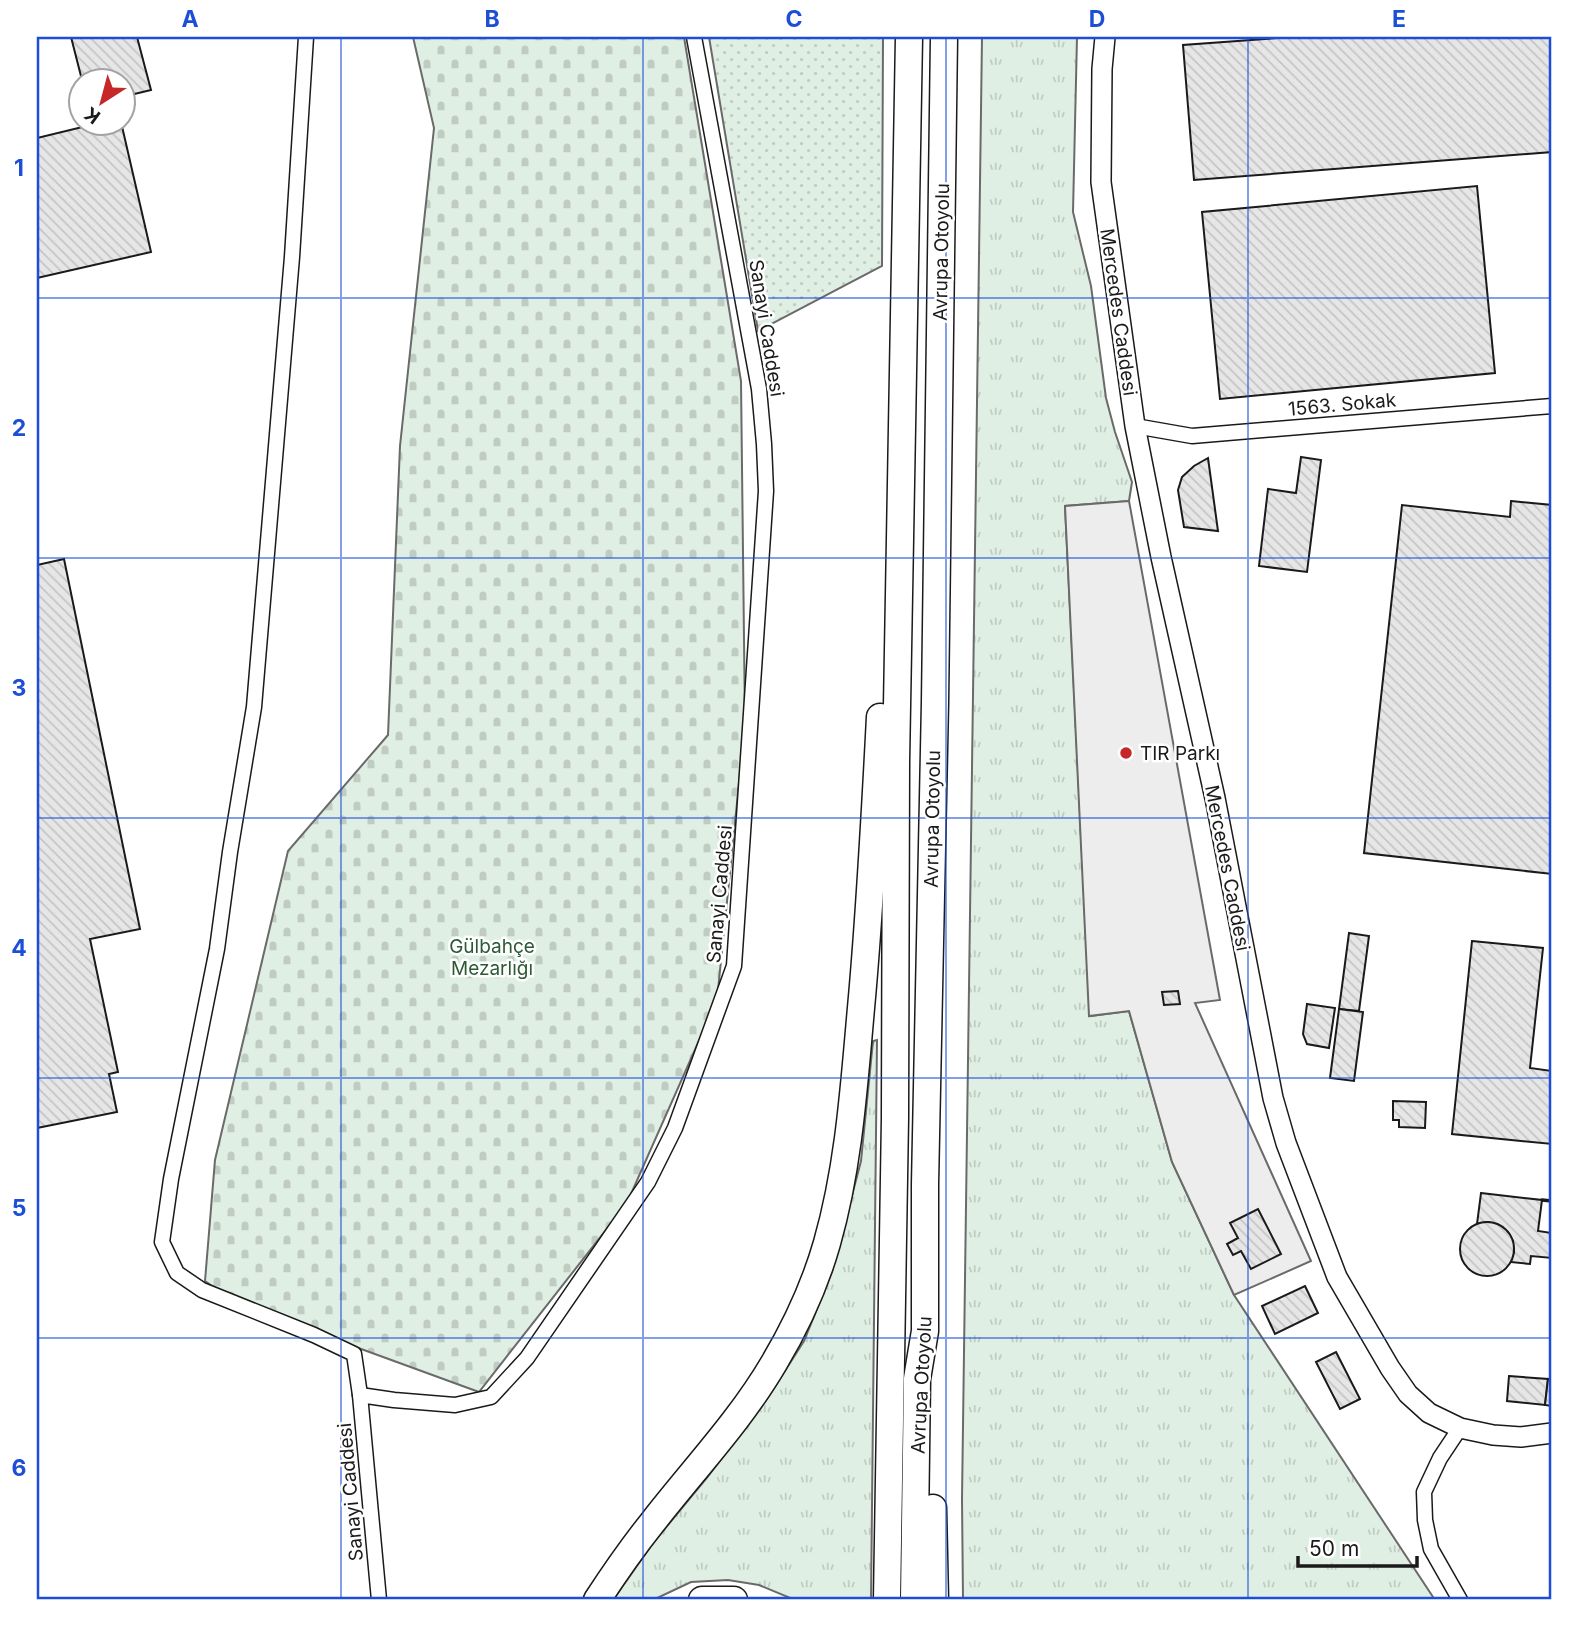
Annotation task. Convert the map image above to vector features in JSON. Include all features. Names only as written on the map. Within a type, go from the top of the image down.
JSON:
[{"type":"highway","name":"Avrupa Otoyolu","points":[[887,1600],[895,1118],[896,762],[909,37]]},
{"type":"highway","name":"Avrupa Otoyolu","points":[[914,1600],[917,1379],[925,1331],[944,37]]},
{"type":"highway","points":[[597,1600],[652,1522],[723,1436],[773,1365],[810,1290],[827,1243],[849,1137],[873,867],[880,700],[886,641],[900,588]]},
{"type":"highway","points":[[925,1331],[932,1420],[935,1600]]},
{"type":"highway","points":[[702,1600],[734,1600]]},
{"type":"street","points":[[306,37],[292,257],[254,707],[217,949],[171,1179],[162,1242],[177,1273],[202,1290],[354,1354],[360,1395]]},
{"type":"street","name":"Sanayi Caddesi","points":[[379,1600],[360,1395],[455,1405],[491,1397],[527,1358],[648,1182],[675,1128],[734,966],[766,491],[764,444],[757,376],[694,37]]},
{"type":"street","name":"Mercedes Caddesi","points":[[1105,37],[1102,69],[1101,182],[1135,426],[1161,557],[1215,798],[1273,1098],[1286,1143],[1337,1277],[1408,1394],[1429,1413],[1460,1428],[1493,1436],[1521,1437],[1552,1433]]},
{"type":"street","name":"1563. Sokak","points":[[1135,426],[1192,436],[1552,406]]},
{"type":"street","points":[[1460,1428],[1440,1458],[1424,1492],[1425,1520],[1431,1549],[1460,1600]]},
{"type":"green space","name":"Gülbahçe Mezarlığı","points":[[413,37],[684,37],[741,381],[745,724],[717,1000],[627,1203],[479,1392],[238,1304],[205,1281],[215,1160],[288,851],[388,735],[400,446],[434,128]]},
{"type":"green space","points":[[709,37],[883,37],[882,266],[758,331]]},
{"type":"green space","points":[[982,37],[1077,37],[1073,212],[1091,286],[1106,398],[1132,482],[1129,501],[1065,506],[1090,1016],[1129,1011],[1172,1162],[1234,1295],[1435,1600],[963,1600],[962,1499]]},
{"type":"green space","points":[[877,1040],[871,1600],[795,1600],[759,1585],[728,1580],[691,1582],[653,1600],[613,1600],[653,1543],[767,1399],[804,1341],[832,1272],[861,1161],[873,1041]]},
{"type":"shaded area","name":"TIR Parkı","points":[[1129,501],[1220,1000],[1195,1003],[1311,1261],[1234,1295],[1172,1162],[1129,1011],[1089,1016],[1065,506]]},
{"type":"building","points":[[71,37],[137,37],[151,90],[136,94],[136,66],[78,66]]},
{"type":"building","points":[[1292,37],[1552,37],[1552,152],[1194,180],[1183,45]]},
{"type":"building","points":[[66,131],[66,136],[124,136],[151,252],[37,278],[37,138]]},
{"type":"building","points":[[1477,186],[1495,373],[1220,399],[1202,212]]},
{"type":"building","points":[[1301,457],[1321,460],[1307,572],[1259,566],[1268,489],[1296,493]]},
{"type":"building","points":[[1208,458],[1218,531],[1184,527],[1178,490],[1182,477]]},
{"type":"building","points":[[1511,501],[1552,505],[1552,874],[1364,853],[1402,505],[1510,517]]},
{"type":"building","points":[[64,559],[140,929],[90,939],[118,1072],[109,1074],[117,1112],[37,1128],[37,565]]},
{"type":"building","points":[[1349,933],[1369,936],[1359,1011],[1339,1009]]},
{"type":"building","points":[[1472,941],[1543,948],[1530,1068],[1552,1071],[1552,1144],[1452,1134]]},
{"type":"building","points":[[1178,991],[1180,1004],[1164,1005],[1162,992]]},
{"type":"building","points":[[1307,1004],[1335,1008],[1329,1048],[1307,1044],[1303,1034]]},
{"type":"building","points":[[1339,1009],[1363,1012],[1354,1081],[1330,1078]]},
{"type":"building","points":[[1393,1101],[1426,1102],[1425,1128],[1399,1127],[1399,1120],[1393,1120]]},
{"type":"building","points":[[1481,1193],[1542,1200],[1538,1231],[1552,1233],[1552,1258],[1531,1256],[1530,1264],[1510,1262],[1514,1252],[1513,1241],[1508,1232],[1499,1225],[1488,1222],[1477,1224]]},
{"type":"building","points":[[1258,1209],[1281,1254],[1251,1269],[1241,1251],[1233,1255],[1227,1244],[1238,1238],[1230,1223]]},
{"type":"building","points":[[1487,1222],[1506,1230],[1514,1249],[1506,1268],[1487,1276],[1468,1268],[1460,1249],[1468,1230]]},
{"type":"building","points":[[1305,1286],[1318,1313],[1275,1334],[1262,1306]]},
{"type":"building","points":[[1336,1352],[1360,1399],[1340,1409],[1316,1362]]},
{"type":"building","points":[[1509,1376],[1548,1379],[1545,1405],[1507,1401]]},
{"type":"building","points":[[1548,1379],[1552,1380],[1552,1406],[1545,1405]]},
{"type":"wall","points":[[1542,1200],[1552,1201]]},
{"type":"place","name":"TIR Parkı","points":[[1126,753]]}]
